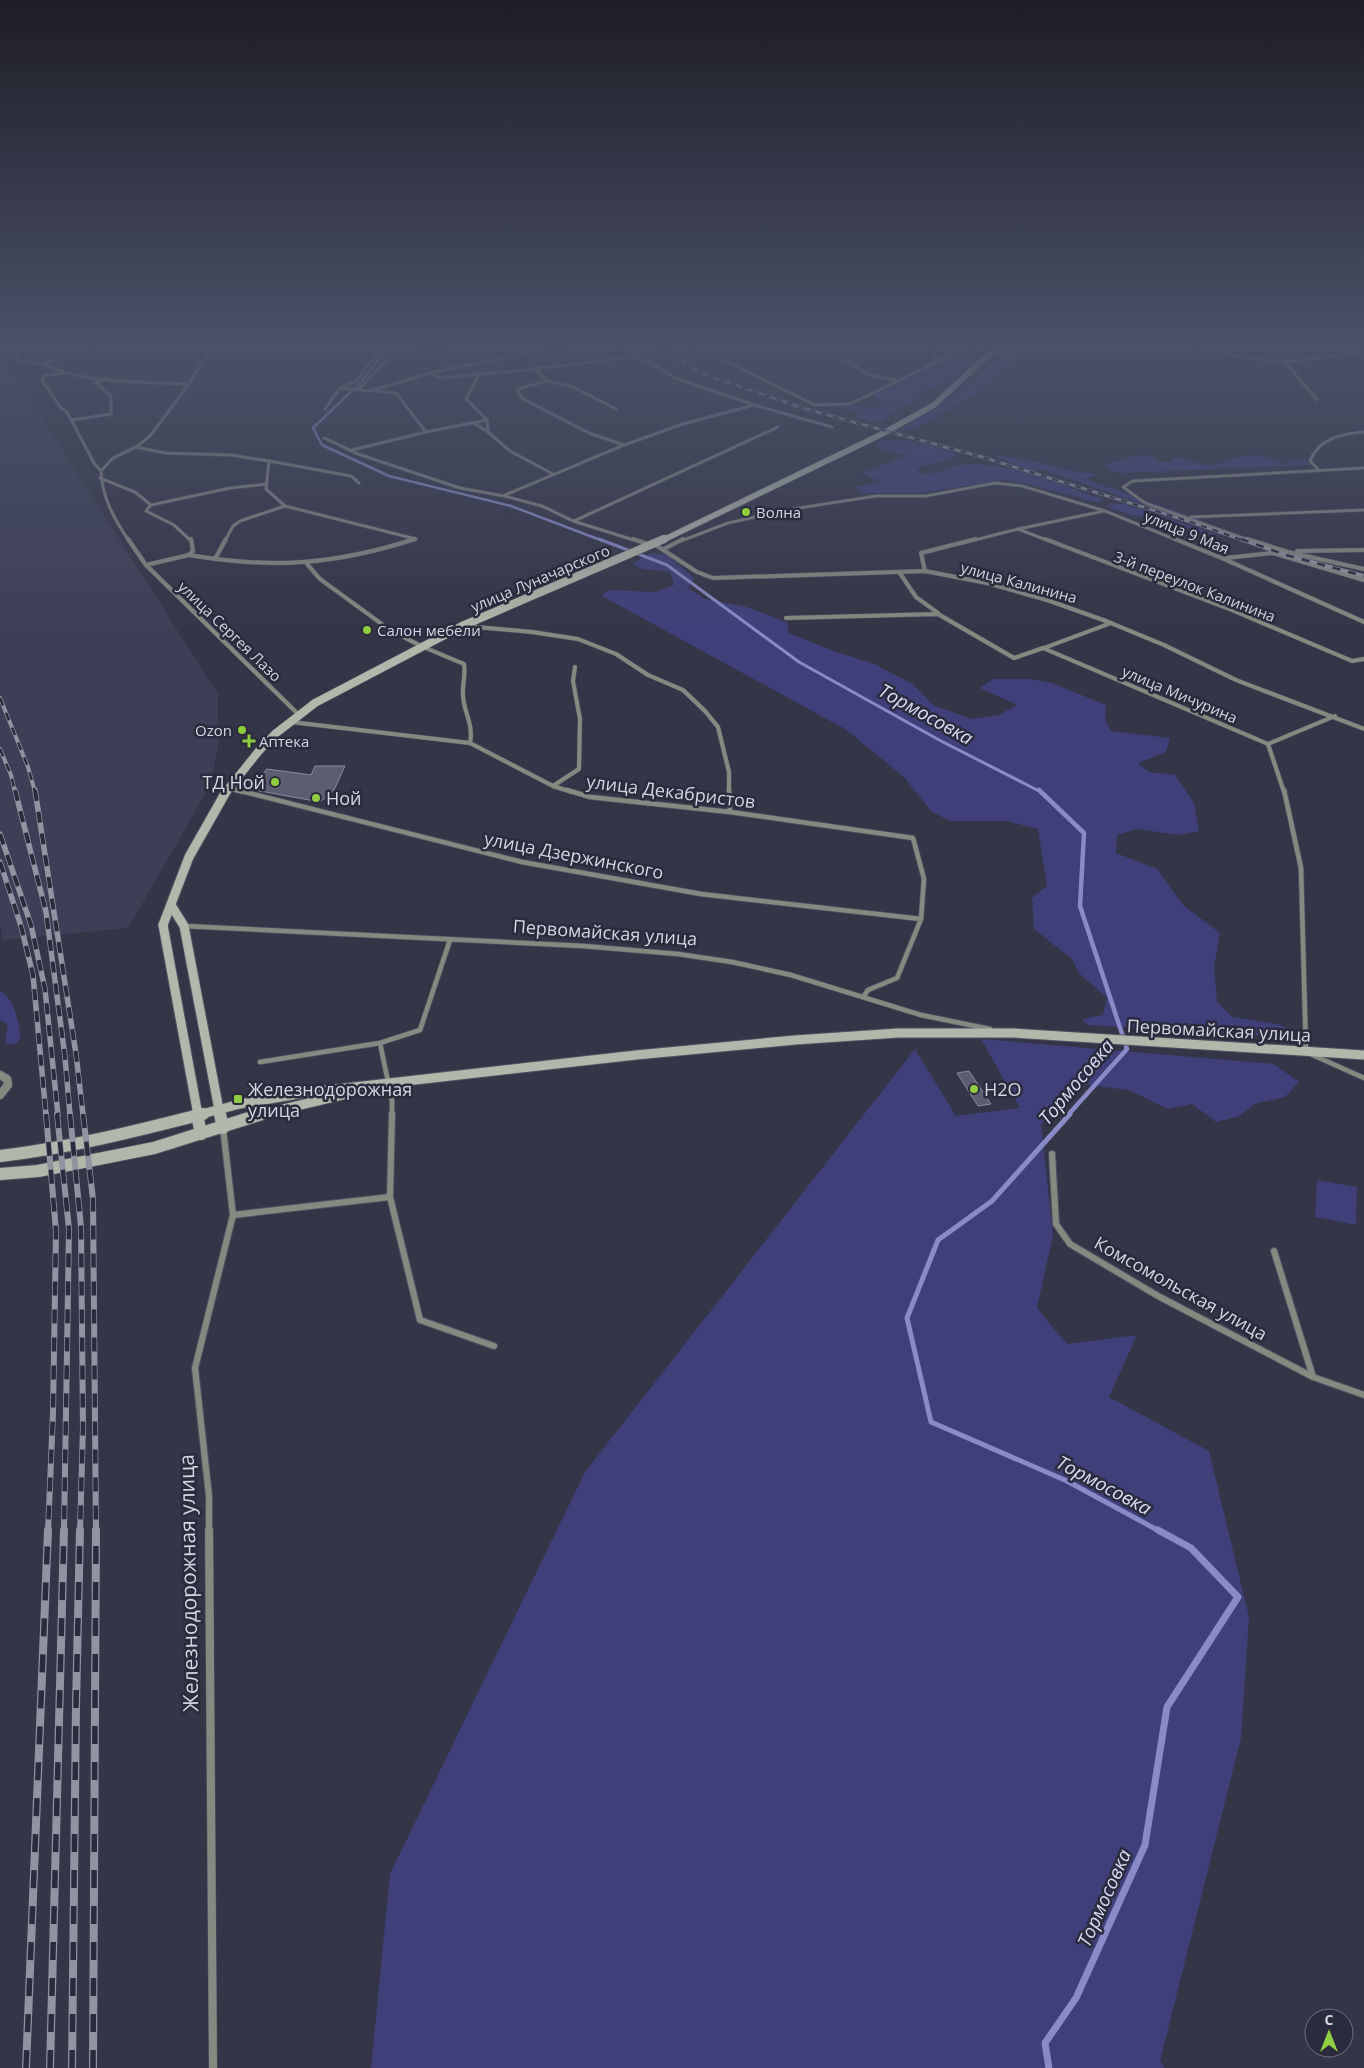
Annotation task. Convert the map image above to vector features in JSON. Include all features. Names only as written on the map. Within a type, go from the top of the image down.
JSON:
[{"type":"main road","name":"улица Луначарского","points":[[164,925],[189,858],[228,788],[243,767],[298,714],[421,646],[462,626],[616,561],[866,442]]},
{"type":"main road","points":[[171,905],[184,926]]},
{"type":"main road","points":[[184,926],[164,925],[200,1134]]},
{"type":"main road","name":"Железнодорожная улица","points":[[184,926],[223,1128]]},
{"type":"main road","name":"Первомайская улица","points":[[0,1156],[37,1152],[102,1140],[240,1104],[310,1092],[636,1055],[794,1040],[898,1033],[1013,1033],[1157,1044],[1364,1055]]},
{"type":"main road","name":"Первомайская улица","points":[[0,1174],[38,1171],[154,1148],[264,1114],[389,1084]]},
{"type":"street","points":[[83,442],[94,463],[101,471],[113,458],[143,442]]},
{"type":"street","name":"улица Калинина","points":[[332,442],[358,454],[460,488],[504,496],[542,506],[574,521],[653,544],[664,549],[692,570],[714,578],[925,571],[958,577],[1021,593],[1071,607],[1167,646],[1235,680],[1335,716],[1364,729]]},
{"type":"street","points":[[352,450],[387,442]]},
{"type":"street","points":[[499,442],[510,451],[553,474]]},
{"type":"street","points":[[614,442],[624,445]]},
{"type":"street","points":[[504,496],[634,442]]},
{"type":"street","points":[[574,521],[747,442]]},
{"type":"street","points":[[1319,470],[1310,460],[1312,451],[1324,442]]},
{"type":"street","points":[[136,447],[165,453],[231,455],[351,476],[359,482]]},
{"type":"street","points":[[189,555],[246,563],[307,564],[374,554],[416,539],[284,506],[266,489],[269,461]]},
{"type":"street","points":[[1364,468],[1133,482],[1123,487],[1144,503],[1207,525],[1288,552],[1364,569]]},
{"type":"street","name":"улица Сергея Лазо","points":[[101,471],[100,478],[103,492],[113,513],[126,537],[146,565],[298,714]]},
{"type":"street","name":"улица Сергея Лазо","points":[[100,478],[135,492],[151,505],[146,511],[174,525],[191,539],[193,551],[189,555],[146,565]]},
{"type":"street","name":"улица 9 Мая","points":[[664,549],[686,538],[728,524],[786,510],[876,496],[926,496],[995,483],[1022,486],[1105,511],[1224,558],[1364,622]]},
{"type":"street","points":[[151,505],[230,488],[267,484]]},
{"type":"street","points":[[216,559],[233,526],[240,521],[284,506]]},
{"type":"street","points":[[1188,517],[1364,510]]},
{"type":"street","points":[[925,571],[921,553],[1018,529],[1105,511]]},
{"type":"street","points":[[1207,525],[1221,517]]},
{"type":"street","name":"3-й переулок Калинина","points":[[1018,529],[1232,610],[1352,661],[1364,659]]},
{"type":"street","points":[[1288,552],[1364,550]]},
{"type":"street","points":[[1224,558],[1273,553],[1364,580]]},
{"type":"street","points":[[307,564],[320,579],[390,630],[421,646],[464,664],[467,674],[462,697],[474,731],[470,743]]},
{"type":"street","points":[[899,572],[916,598],[938,614],[1014,658],[1111,623]]},
{"type":"street","points":[[786,618],[938,614]]},
{"type":"street","points":[[462,626],[532,632],[578,639],[616,654],[648,675],[683,690],[705,711],[718,727],[729,772],[730,812]]},
{"type":"street","name":"улица Мичурина","points":[[1043,648],[1268,744]]},
{"type":"street","points":[[552,786],[579,769],[580,719],[572,681],[575,667]]},
{"type":"street","points":[[1335,716],[1268,744],[1288,803],[1302,868],[1306,1052],[1364,1078]]},
{"type":"street","name":"улица Декабристов","points":[[288,722],[470,743],[552,786],[590,797],[730,812],[913,838],[924,879],[921,919]]},
{"type":"street","name":"улица Дзержинского","points":[[228,788],[522,862],[701,894],[921,919]]},
{"type":"street","points":[[863,997],[868,990],[897,978],[921,919]]},
{"type":"street","name":"Первомайская улица","points":[[184,926],[627,948],[678,954],[732,962],[791,975],[921,1016],[1013,1033]]},
{"type":"street","points":[[260,1062],[380,1043],[420,1030],[450,940]]},
{"type":"street","points":[[380,1043],[392,1102],[390,1197],[420,1320],[494,1346]]},
{"type":"street","points":[[0,1094],[8,1085],[7,1079],[1,1074]]},
{"type":"street","name":"Железнодорожная улица","points":[[213,2068],[209,1496],[196,1368],[233,1215],[223,1128]]},
{"type":"street","name":"Комсомольская улица","points":[[1052,1154],[1056,1224],[1070,1244],[1158,1296],[1313,1377],[1364,1395]]},
{"type":"street","points":[[233,1215],[390,1197]]},
{"type":"street","points":[[1274,1251],[1313,1377]]},
{"type":"shaded area","points":[[0,442],[57,442],[218,694],[218,748],[210,786],[128,928],[3,940],[0,924]]},
{"type":"shaded area","points":[[879,442],[913,442],[953,452],[956,456],[939,463],[922,466],[916,473],[930,473],[972,464],[989,465],[1040,477],[1105,500],[1096,502],[1027,484],[1002,480],[921,493],[862,493],[855,487],[882,482],[861,473],[907,456],[877,447]]},
{"type":"shaded area","points":[[996,455],[1093,474],[1096,475],[1085,479],[1204,521],[1198,523],[1043,470],[1033,471],[998,458]]},
{"type":"shaded area","points":[[1138,455],[1153,456],[1158,462],[1171,462],[1175,457],[1205,465],[1217,464],[1241,456],[1259,455],[1283,464],[1292,460],[1306,459],[1308,465],[1122,473],[1111,471],[1104,465]]},
{"type":"shaded area","points":[[1111,503],[1124,504],[1219,535],[1213,536],[1180,526],[1170,529],[1158,526],[1151,519],[1107,507]]},
{"type":"shaded area","points":[[651,553],[667,555],[694,578],[688,588],[705,599],[746,607],[787,622],[789,633],[831,650],[874,664],[913,684],[933,705],[972,719],[999,715],[1017,705],[980,688],[993,679],[1029,679],[1052,683],[1106,705],[1105,720],[1111,731],[1170,738],[1166,752],[1138,763],[1149,772],[1175,775],[1194,803],[1199,831],[1178,835],[1138,829],[1117,835],[1116,853],[1157,869],[1183,905],[1220,933],[1214,967],[1217,1002],[1232,1017],[1278,1024],[1291,1030],[1286,1037],[1088,1025],[1082,1019],[1103,1015],[1107,998],[1079,973],[1072,959],[1034,929],[1032,898],[1047,886],[1038,829],[1008,821],[950,821],[931,811],[904,777],[845,729],[602,596],[608,590],[655,592],[674,585],[670,572],[643,569],[632,564]]},
{"type":"shaded area","points":[[0,991],[9,999],[17,1018],[21,1037],[15,1045],[5,1043],[8,1025],[0,1020]]},
{"type":"shaded area","points":[[981,1039],[1274,1064],[1299,1082],[1285,1097],[1254,1104],[1240,1116],[1216,1122],[1192,1104],[1168,1109],[1129,1090],[1079,1084],[1041,1125],[1053,1235],[1037,1308],[1067,1344],[1137,1335],[1109,1397],[1209,1451],[1249,1617],[1241,1738],[1160,2061],[1165,2068],[371,2068],[390,1874],[585,1472],[915,1049],[956,1116],[1020,1108]]},
{"type":"shaded area","points":[[1317,1180],[1357,1187],[1356,1225],[1315,1217]]},
{"type":"building","name":"ТД Ной","points":[[315,766],[345,766],[334,790],[320,802],[249,789],[267,769],[311,775]]},
{"type":"building","name":"H2O","points":[[969,1071],[991,1104],[978,1106],[957,1073]]},
{"type":"waterway","name":"Тормосовка","points":[[320,442],[322,445],[389,476],[511,506],[603,541]]},
{"type":"waterway","name":"Тормосовка","points":[[599,539],[667,565],[799,662],[941,741],[1041,792]]},
{"type":"waterway","name":"Тормосовка","points":[[1039,790],[1084,833],[1080,906],[1127,1049],[1068,1115]]},
{"type":"waterway","name":"Тормосовка","points":[[1070,1114],[992,1201],[938,1240],[907,1318],[931,1422],[1067,1481],[1161,1532]]},
{"type":"waterway","name":"Тормосовка","points":[[1049,2068],[1045,2043],[1076,1998],[1145,1845],[1167,1707],[1238,1597],[1191,1548],[1158,1530]]},
{"type":"railway","points":[[925,442],[982,457],[1188,521],[1245,541]]},
{"type":"railway","points":[[1241,539],[1286,555],[1364,576]]},
{"type":"railway","points":[[0,698],[28,767],[35,792]]},
{"type":"railway","points":[[0,749],[11,775],[15,792]]},
{"type":"railway","points":[[15,790],[46,912],[65,1057],[70,1115]]},
{"type":"railway","points":[[35,790],[76,1054],[83,1115]]},
{"type":"railway","points":[[0,834],[31,925],[45,989],[58,1115]]},
{"type":"railway","points":[[0,862],[21,926],[33,975],[46,1115]]},
{"type":"railway","points":[[46,1114],[56,1231],[53,1413],[48,1532]]},
{"type":"railway","points":[[57,1114],[69,1229],[64,1532]]},
{"type":"railway","points":[[70,1114],[81,1227],[83,1427],[80,1532]]},
{"type":"railway","points":[[83,1114],[93,1199],[96,1531]]},
{"type":"railway","points":[[26,2068],[48,1530]]},
{"type":"railway","points":[[50,2068],[64,1530]]},
{"type":"railway","points":[[72,2068],[80,1530]]},
{"type":"railway","points":[[93,2068],[96,1531]]},
{"type":"place","name":"Волна","points":[[746,512]]},
{"type":"place","name":"Салон мебели","points":[[367,630]]},
{"type":"place","name":"Ozon","points":[[242,730]]},
{"type":"place","name":"Аптека","points":[[249,741]]},
{"type":"place","name":"ТД Ной","points":[[275,782]]},
{"type":"place","name":"Ной","points":[[316,798]]},
{"type":"place","name":"H2O","points":[[974,1089]]},
{"type":"place","name":"Железнодорожная улица","points":[[238,1099]]}]
